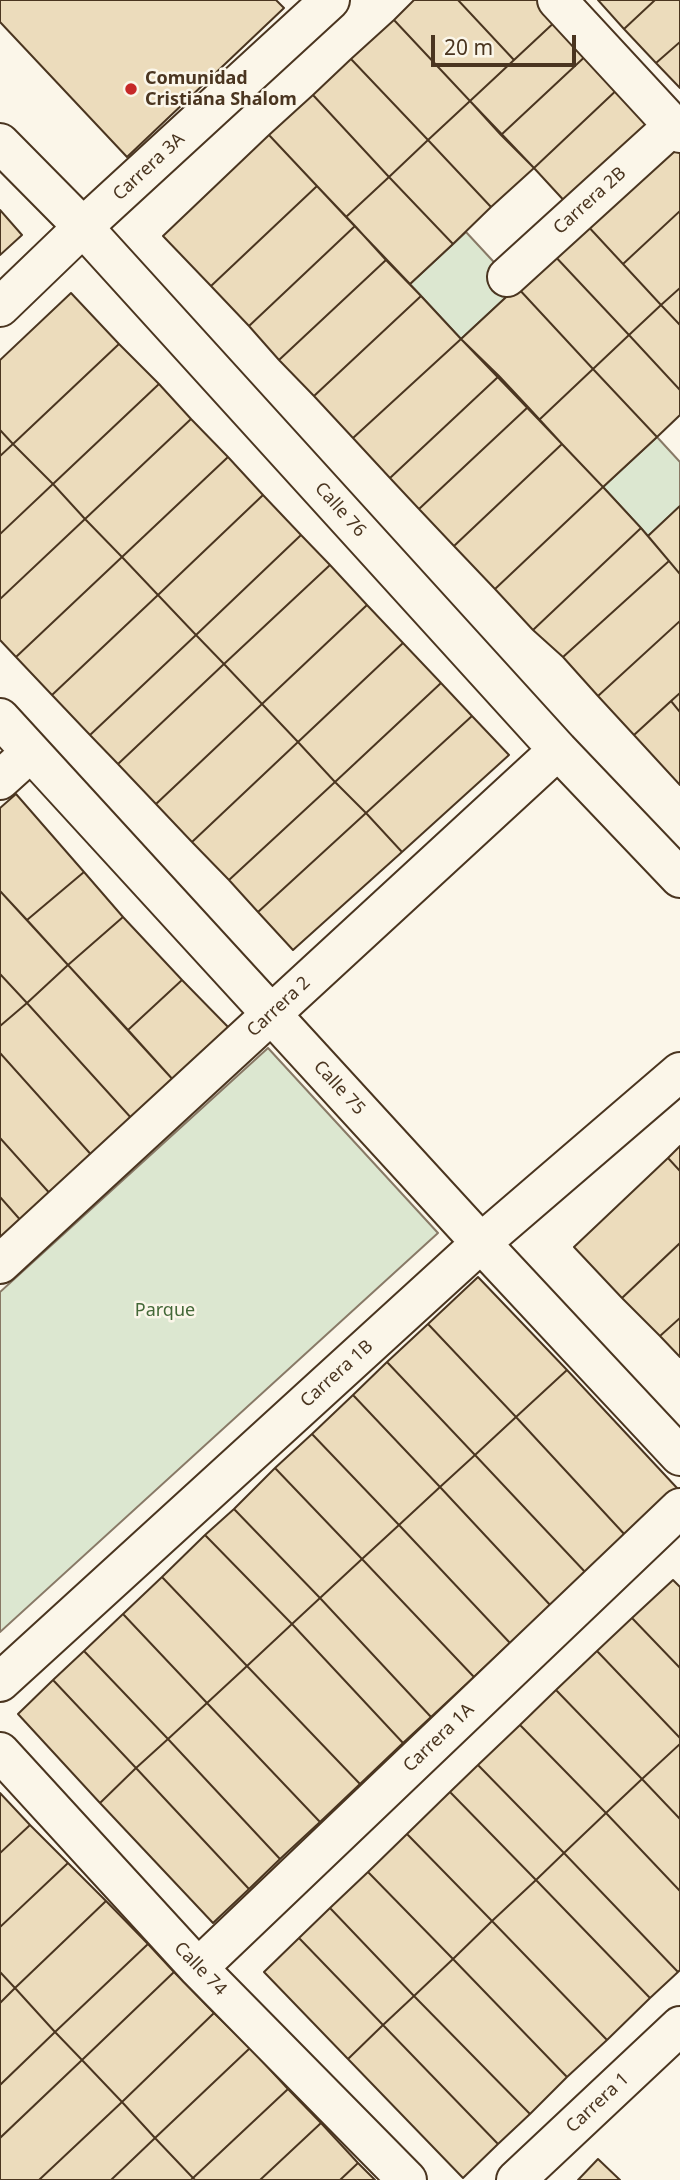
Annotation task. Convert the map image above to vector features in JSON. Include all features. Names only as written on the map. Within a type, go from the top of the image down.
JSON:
[{"type":"street","name":"Carrera 3A","points":[[0,307],[330,0]]},
{"type":"street","points":[[557,0],[677,129]]},
{"type":"street","name":"Carrera 2B","points":[[507,276],[677,129]]},
{"type":"street","name":"Calle 76","points":[[0,143],[83,227],[558,750],[680,878]]},
{"type":"street","name":"Calle 75","points":[[0,718],[680,1456]]},
{"type":"street","name":"Carrera 2","points":[[0,1264],[558,750]]},
{"type":"street","points":[[0,780],[31,752]]},
{"type":"street","name":"Carrera 1B","points":[[0,1682],[481,1243],[680,1072]]},
{"type":"street","name":"Carrera 1A","points":[[198,1968],[680,1508]]},
{"type":"street","name":"Calle 74","points":[[0,1752],[198,1968],[407,2180]]},
{"type":"street","name":"Carrera 1","points":[[516,2180],[680,2026]]},
{"type":"green space","points":[[466,232],[517,287],[461,339],[410,284]]},
{"type":"green space","points":[[657,437],[680,462],[680,506],[648,536],[603,487]]},
{"type":"green space","name":"Parque","points":[[268,1048],[438,1233],[0,1632],[0,1292]]},
{"type":"building","name":"Comunidad Cristiana Shalom","points":[[0,0],[276,0],[284,8],[127,157],[0,22]]},
{"type":"building","points":[[414,0],[458,0],[514,60],[470,101],[394,20]]},
{"type":"building","points":[[458,0],[542,0],[559,18],[514,60]]},
{"type":"building","points":[[598,0],[655,0],[624,29]]},
{"type":"building","points":[[655,0],[680,0],[680,42],[656,63],[624,29]]},
{"type":"building","points":[[559,18],[591,51],[501,135],[470,101]]},
{"type":"building","points":[[394,20],[470,101],[428,140],[351,59]]},
{"type":"building","points":[[680,42],[680,88],[656,63]]},
{"type":"building","points":[[591,51],[622,85],[534,168],[501,135]]},
{"type":"building","points":[[351,59],[428,140],[389,177],[313,95]]},
{"type":"building","points":[[622,85],[657,123],[569,206],[534,168]]},
{"type":"building","points":[[313,95],[389,177],[346,217],[269,135]]},
{"type":"building","points":[[470,101],[534,168],[491,207],[428,140]]},
{"type":"building","points":[[269,135],[317,186],[211,286],[163,236]]},
{"type":"building","points":[[428,140],[491,207],[453,244],[389,177]]},
{"type":"building","points":[[672,142],[680,150],[680,211],[623,264],[585,223]]},
{"type":"building","points":[[389,177],[453,244],[410,284],[346,217]]},
{"type":"building","points":[[317,186],[355,226],[249,326],[211,286]]},
{"type":"building","points":[[0,210],[22,235],[0,255]]},
{"type":"building","points":[[680,211],[680,288],[661,305],[623,264]]},
{"type":"building","points":[[585,223],[661,305],[629,335],[552,253]]},
{"type":"building","points":[[355,226],[386,260],[279,360],[249,326]]},
{"type":"building","points":[[552,253],[629,335],[593,369],[517,287]]},
{"type":"building","points":[[386,260],[421,296],[314,396],[279,360]]},
{"type":"building","points":[[517,287],[593,369],[539,420],[461,339]]},
{"type":"building","points":[[680,288],[680,325],[661,305]]},
{"type":"building","points":[[71,293],[119,344],[13,444],[0,430],[0,360]]},
{"type":"building","points":[[421,296],[461,339],[353,438],[314,396]]},
{"type":"building","points":[[661,305],[680,325],[680,390],[629,335]]},
{"type":"building","points":[[629,335],[680,390],[680,415],[657,437],[593,369]]},
{"type":"building","points":[[461,339],[499,376],[390,478],[353,438]]},
{"type":"building","points":[[119,344],[159,384],[53,484],[13,444]]},
{"type":"building","points":[[593,369],[657,437],[603,487],[539,420]]},
{"type":"building","points":[[499,376],[528,407],[419,509],[390,478]]},
{"type":"building","points":[[159,384],[191,419],[85,519],[53,484]]},
{"type":"building","points":[[528,407],[562,444],[454,546],[419,509]]},
{"type":"building","points":[[191,419],[228,457],[122,557],[85,519]]},
{"type":"building","points":[[0,430],[13,444],[0,456]]},
{"type":"building","points":[[13,444],[53,484],[0,534],[0,456]]},
{"type":"building","points":[[562,444],[603,487],[495,589],[454,546]]},
{"type":"building","points":[[228,457],[263,495],[158,595],[122,557]]},
{"type":"building","points":[[53,484],[85,519],[0,599],[0,534]]},
{"type":"building","points":[[603,487],[641,528],[533,630],[495,589]]},
{"type":"building","points":[[263,495],[301,535],[196,635],[158,595]]},
{"type":"building","points":[[680,506],[680,574],[648,536]]},
{"type":"building","points":[[85,519],[122,557],[16,657],[0,640],[0,599]]},
{"type":"building","points":[[641,528],[669,561],[563,657],[533,630]]},
{"type":"building","points":[[301,535],[330,565],[224,664],[196,635]]},
{"type":"building","points":[[122,557],[158,595],[52,695],[16,657]]},
{"type":"building","points":[[669,561],[680,574],[680,621],[598,696],[563,657]]},
{"type":"building","points":[[330,565],[367,605],[262,704],[224,664]]},
{"type":"building","points":[[158,595],[196,635],[90,735],[52,695]]},
{"type":"building","points":[[367,605],[403,643],[298,742],[262,704]]},
{"type":"building","points":[[680,621],[680,693],[634,735],[598,696]]},
{"type":"building","points":[[196,635],[224,664],[118,764],[90,735]]},
{"type":"building","points":[[403,643],[441,683],[335,782],[298,742]]},
{"type":"building","points":[[224,664],[262,704],[156,804],[118,764]]},
{"type":"building","points":[[441,683],[472,716],[366,813],[335,782]]},
{"type":"building","points":[[680,693],[680,712],[671,701]]},
{"type":"building","points":[[671,701],[680,712],[680,785],[634,735]]},
{"type":"building","points":[[262,704],[298,742],[192,842],[156,804]]},
{"type":"building","points":[[472,716],[509,755],[402,852],[366,813]]},
{"type":"building","points":[[298,742],[335,782],[229,880],[192,842]]},
{"type":"building","points":[[335,782],[366,813],[258,912],[229,880]]},
{"type":"building","points":[[16,794],[84,872],[27,920],[0,891],[0,808]]},
{"type":"building","points":[[366,813],[402,852],[293,950],[258,912]]},
{"type":"building","points":[[84,872],[123,917],[68,965],[27,920]]},
{"type":"building","points":[[0,891],[68,965],[27,1003],[0,974]]},
{"type":"building","points":[[123,917],[182,980],[128,1030],[68,965]]},
{"type":"building","points":[[68,965],[175,1082],[133,1120],[27,1003]]},
{"type":"building","points":[[0,974],[27,1003],[0,1026]]},
{"type":"building","points":[[182,980],[230,1029],[175,1082],[128,1030]]},
{"type":"building","points":[[27,1003],[133,1120],[95,1159],[0,1053],[0,1026]]},
{"type":"building","points":[[0,1053],[95,1159],[53,1197],[0,1138]]},
{"type":"building","points":[[0,1138],[53,1197],[23,1223],[0,1197]]},
{"type":"building","points":[[680,1146],[680,1171],[668,1158]]},
{"type":"building","points":[[668,1158],[680,1171],[680,1243],[622,1298],[574,1247]]},
{"type":"building","points":[[0,1197],[23,1223],[0,1244]]},
{"type":"building","points":[[680,1243],[680,1318],[660,1336],[622,1298]]},
{"type":"building","points":[[478,1277],[567,1370],[516,1417],[428,1324]]},
{"type":"building","points":[[680,1318],[680,1357],[660,1336]]},
{"type":"building","points":[[428,1324],[516,1417],[475,1455],[387,1362]]},
{"type":"building","points":[[387,1362],[475,1455],[440,1487],[353,1395]]},
{"type":"building","points":[[567,1370],[677,1488],[626,1536],[516,1417]]},
{"type":"building","points":[[353,1395],[440,1487],[399,1525],[312,1434]]},
{"type":"building","points":[[516,1417],[626,1536],[586,1573],[475,1455]]},
{"type":"building","points":[[312,1434],[399,1525],[362,1559],[275,1468]]},
{"type":"building","points":[[475,1455],[586,1573],[551,1606],[440,1487]]},
{"type":"building","points":[[275,1468],[362,1559],[320,1598],[234,1509]]},
{"type":"building","points":[[440,1487],[551,1606],[510,1643],[399,1525]]},
{"type":"building","points":[[234,1509],[320,1598],[292,1624],[205,1535]]},
{"type":"building","points":[[399,1525],[510,1643],[474,1677],[362,1559]]},
{"type":"building","points":[[205,1535],[292,1624],[247,1666],[162,1577]]},
{"type":"building","points":[[362,1559],[474,1677],[431,1717],[320,1598]]},
{"type":"building","points":[[162,1577],[247,1666],[207,1703],[123,1614]]},
{"type":"building","points":[[673,1580],[680,1587],[680,1668],[632,1618]]},
{"type":"building","points":[[320,1598],[431,1717],[403,1743],[292,1624]]},
{"type":"building","points":[[123,1614],[207,1703],[168,1739],[84,1651]]},
{"type":"building","points":[[632,1618],[680,1668],[680,1738],[597,1651]]},
{"type":"building","points":[[292,1624],[403,1743],[360,1784],[247,1666]]},
{"type":"building","points":[[84,1651],[168,1739],[136,1768],[53,1680]]},
{"type":"building","points":[[597,1651],[680,1738],[680,1744],[642,1779],[556,1690]]},
{"type":"building","points":[[247,1666],[360,1784],[320,1822],[207,1703]]},
{"type":"building","points":[[53,1680],[136,1768],[100,1803],[18,1714]]},
{"type":"building","points":[[556,1690],[642,1779],[606,1813],[520,1725]]},
{"type":"building","points":[[207,1703],[320,1822],[280,1859],[168,1739]]},
{"type":"building","points":[[520,1725],[606,1813],[564,1853],[478,1765]]},
{"type":"building","points":[[168,1739],[280,1859],[249,1889],[136,1768]]},
{"type":"building","points":[[680,1744],[680,1819],[642,1779]]},
{"type":"building","points":[[478,1765],[564,1853],[536,1880],[450,1792]]},
{"type":"building","points":[[136,1768],[249,1889],[213,1923],[100,1803]]},
{"type":"building","points":[[642,1779],[680,1819],[680,1891],[606,1813]]},
{"type":"building","points":[[450,1792],[536,1880],[492,1921],[407,1834]]},
{"type":"building","points":[[0,1793],[30,1825],[0,1853]]},
{"type":"building","points":[[606,1813],[680,1891],[678,1972],[564,1853]]},
{"type":"building","points":[[30,1825],[68,1863],[0,1927],[0,1853]]},
{"type":"building","points":[[407,1834],[492,1921],[453,1959],[368,1872]]},
{"type":"building","points":[[564,1853],[678,1972],[650,1998],[536,1880]]},
{"type":"building","points":[[68,1863],[106,1901],[15,1988],[0,1972],[0,1927]]},
{"type":"building","points":[[368,1872],[453,1959],[414,1996],[330,1908]]},
{"type":"building","points":[[536,1880],[650,1998],[607,2040],[492,1921]]},
{"type":"building","points":[[106,1901],[148,1944],[55,2032],[15,1988]]},
{"type":"building","points":[[330,1908],[414,1996],[383,2025],[299,1938]]},
{"type":"building","points":[[492,1921],[607,2040],[567,2077],[453,1959]]},
{"type":"building","points":[[299,1938],[383,2025],[348,2059],[264,1972]]},
{"type":"building","points":[[148,1944],[174,1972],[82,2060],[55,2032]]},
{"type":"building","points":[[453,1959],[567,2077],[530,2114],[414,1996]]},
{"type":"building","points":[[0,1972],[15,1988],[0,2003]]},
{"type":"building","points":[[174,1972],[214,2013],[122,2102],[82,2060]]},
{"type":"building","points":[[15,1988],[55,2032],[0,2085],[0,2003]]},
{"type":"building","points":[[414,1996],[530,2114],[498,2144],[383,2025]]},
{"type":"building","points":[[214,2013],[250,2048],[155,2138],[122,2102]]},
{"type":"building","points":[[383,2025],[498,2144],[463,2178],[348,2059]]},
{"type":"building","points":[[55,2032],[82,2060],[0,2138],[0,2085]]},
{"type":"building","points":[[250,2048],[288,2089],[193,2178],[155,2138]]},
{"type":"building","points":[[82,2060],[122,2102],[39,2180],[0,2180],[0,2138]]},
{"type":"building","points":[[288,2089],[321,2123],[260,2180],[193,2178]]},
{"type":"building","points":[[122,2102],[155,2138],[111,2180],[39,2180]]},
{"type":"building","points":[[321,2123],[358,2163],[340,2180],[260,2180]]},
{"type":"building","points":[[155,2138],[193,2178],[191,2180],[111,2180]]},
{"type":"building","points":[[598,2159],[620,2180],[578,2180]]},
{"type":"building","points":[[358,2163],[375,2180],[340,2180]]},
{"type":"place","name":"Comunidad Cristiana Shalom","points":[[131,89]]}]
